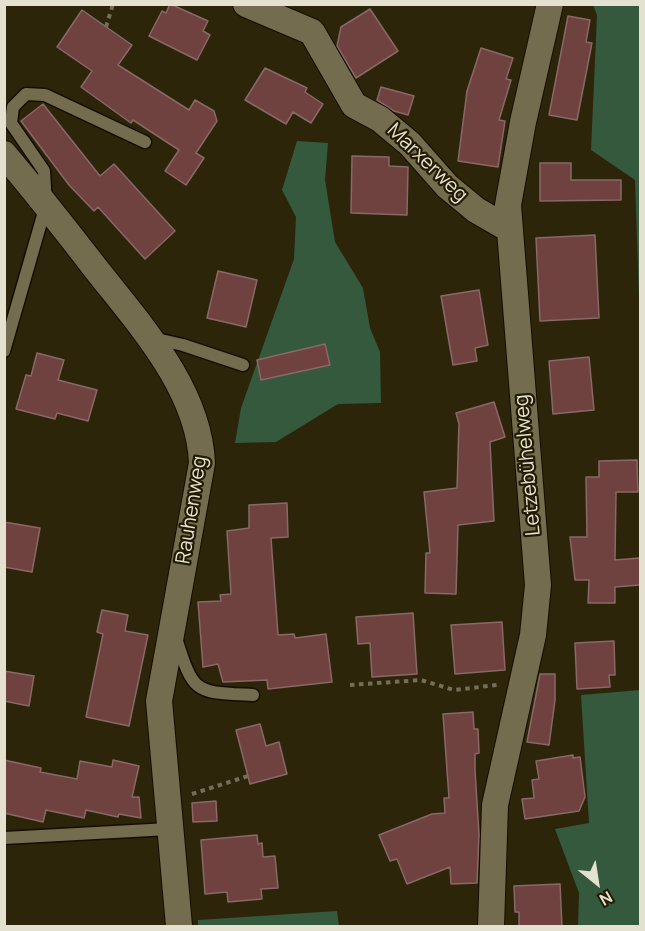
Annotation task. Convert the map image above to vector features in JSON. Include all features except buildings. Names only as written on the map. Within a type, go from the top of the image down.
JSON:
[{"type":"street","name":"Marxerweg","points":[[246,4],[312,32],[354,105],[380,119],[410,144],[447,186],[476,210],[509,229]]},
{"type":"street","name":"Letzebühelweg","points":[[491,927],[495,805],[533,635],[538,585],[508,205],[523,122],[550,4]]},
{"type":"street","name":"Rauhenweg","points":[[4,154],[149,337],[194,416],[201,441],[202,463],[159,701],[179,927]]},
{"type":"lane","points":[[4,351],[46,205],[44,171],[11,123],[13,108],[26,94],[45,95],[145,142]]},
{"type":"lane","points":[[149,337],[183,345],[243,365]]},
{"type":"lane","points":[[172,625],[184,663],[194,683],[206,692],[253,695]]},
{"type":"lane","points":[[4,838],[169,829]]},
{"type":"path","points":[[106,27],[113,4]]},
{"type":"path","points":[[350,685],[421,680],[454,690],[522,682]]},
{"type":"path","points":[[167,801],[248,776]]},
{"type":"green space","points":[[593,5],[640,5],[640,328],[635,180],[591,150],[597,15]]},
{"type":"green space","points":[[297,141],[328,143],[325,180],[335,242],[363,288],[370,328],[380,352],[381,403],[338,404],[276,442],[235,443],[241,408],[294,259],[296,217],[282,190]]},
{"type":"green space","points":[[640,690],[640,926],[578,926],[579,893],[555,829],[589,823],[581,695]]},
{"type":"green space","points":[[337,911],[339,926],[198,926],[198,920]]}]
